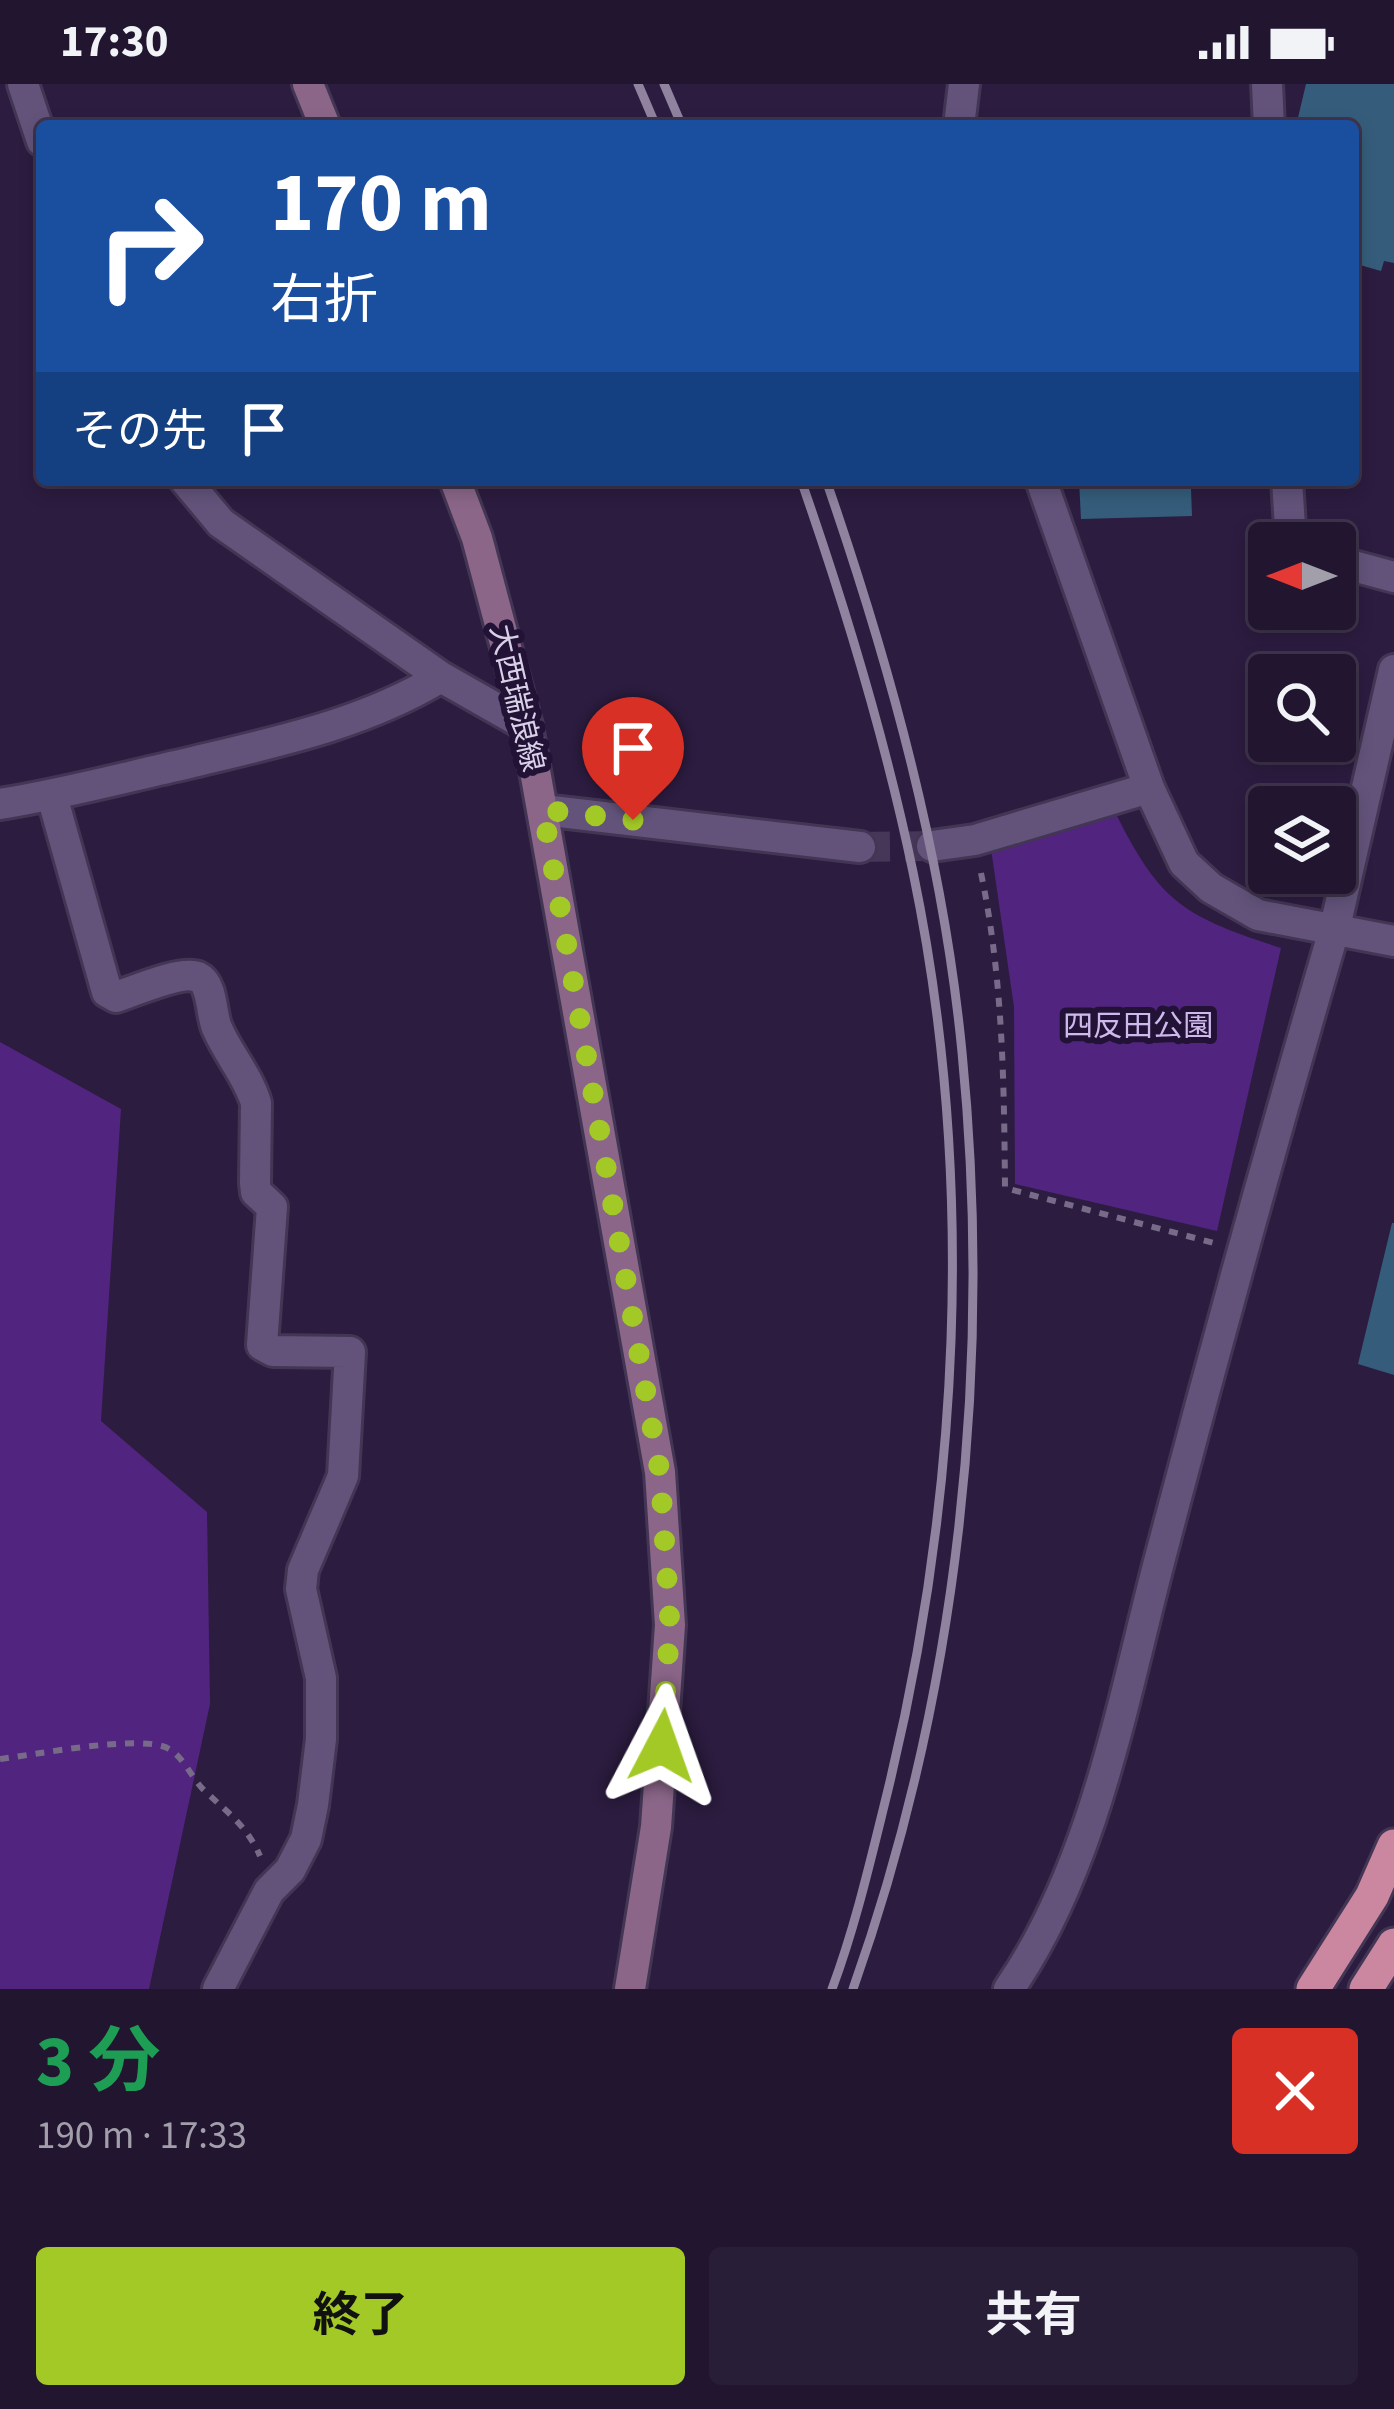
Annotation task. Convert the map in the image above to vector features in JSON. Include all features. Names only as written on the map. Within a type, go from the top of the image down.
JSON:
[{"type":"highway","points":[[1313,1989],[1372,1896],[1394,1846]]},
{"type":"highway","points":[[1366,1989],[1394,1946]]},
{"type":"main road","points":[[308,84],[323,120]]},
{"type":"main road","name":"大西瑞浪線","points":[[457,486],[477,538],[527,726],[660,1472],[670,1624],[656,1827],[630,1989]]},
{"type":"street","points":[[23,84],[36,123]]},
{"type":"street","points":[[960,120],[964,84]]},
{"type":"street","points":[[1267,84],[1269,120]]},
{"type":"street","points":[[190,486],[221,523],[441,677],[527,726]]},
{"type":"street","points":[[1042,486],[1149,788],[1184,863],[1211,888],[1258,915],[1394,941]]},
{"type":"street","points":[[1288,486],[1290,522]]},
{"type":"street","points":[[1356,567],[1394,577]]},
{"type":"street","points":[[1009,1989],[1066,1889],[1096,1797],[1241,1251],[1335,927],[1394,670]]},
{"type":"street","points":[[0,803],[52,796],[277,743],[337,725],[416,693],[441,677]]},
{"type":"street","points":[[932,846],[975,840],[1149,788]]},
{"type":"street","points":[[52,796],[107,992],[116,997],[182,976],[197,976],[204,982],[216,1026],[253,1091],[256,1192],[272,1207],[262,1345],[273,1351],[350,1352],[343,1476],[303,1570],[301,1589],[321,1678],[314,1805],[306,1839],[290,1870],[269,1891],[218,1989]]},
{"type":"street","points":[[543,810],[860,847]]},
{"type":"path","points":[[975,840],[994,932],[1003,1028],[1005,1188],[1241,1251]]},
{"type":"path","points":[[0,1759],[115,1745],[150,1743],[169,1749],[244,1827],[261,1858],[256,1874],[269,1891]]},
{"type":"green space","name":"四反田公園","points":[[1114,810],[1146,866],[1178,902],[1220,926],[1281,948],[1217,1231],[1015,1184],[1014,1007],[991,849]]},
{"type":"green space","points":[[0,1042],[121,1109],[101,1421],[207,1512],[210,1704],[149,1989],[0,1989]]},
{"type":"building","points":[[1306,84],[1394,84],[1394,263],[1384,261],[1381,271],[1359,265],[1359,120],[1297,120]]},
{"type":"building","points":[[1079,486],[1231,486],[1191,489],[1192,516],[1081,519]]},
{"type":"building","points":[[1394,1223],[1394,1375],[1358,1364]]},
{"type":"tunnel","points":[[860,847],[932,846]]},
{"type":"railway","points":[[638,84],[653,120]]},
{"type":"railway","points":[[664,84],[679,120]]},
{"type":"railway","points":[[803,486],[863,674],[913,872],[933,988],[952,1223],[951,1340],[930,1575],[884,1806],[832,1989]]},
{"type":"railway","points":[[828,486],[892,691],[942,906],[962,1052],[973,1289],[959,1526],[942,1644],[919,1761],[853,1989]]},
{"type":"route","points":[[633,820],[543,810],[660,1472],[670,1624],[662,1746]]}]
